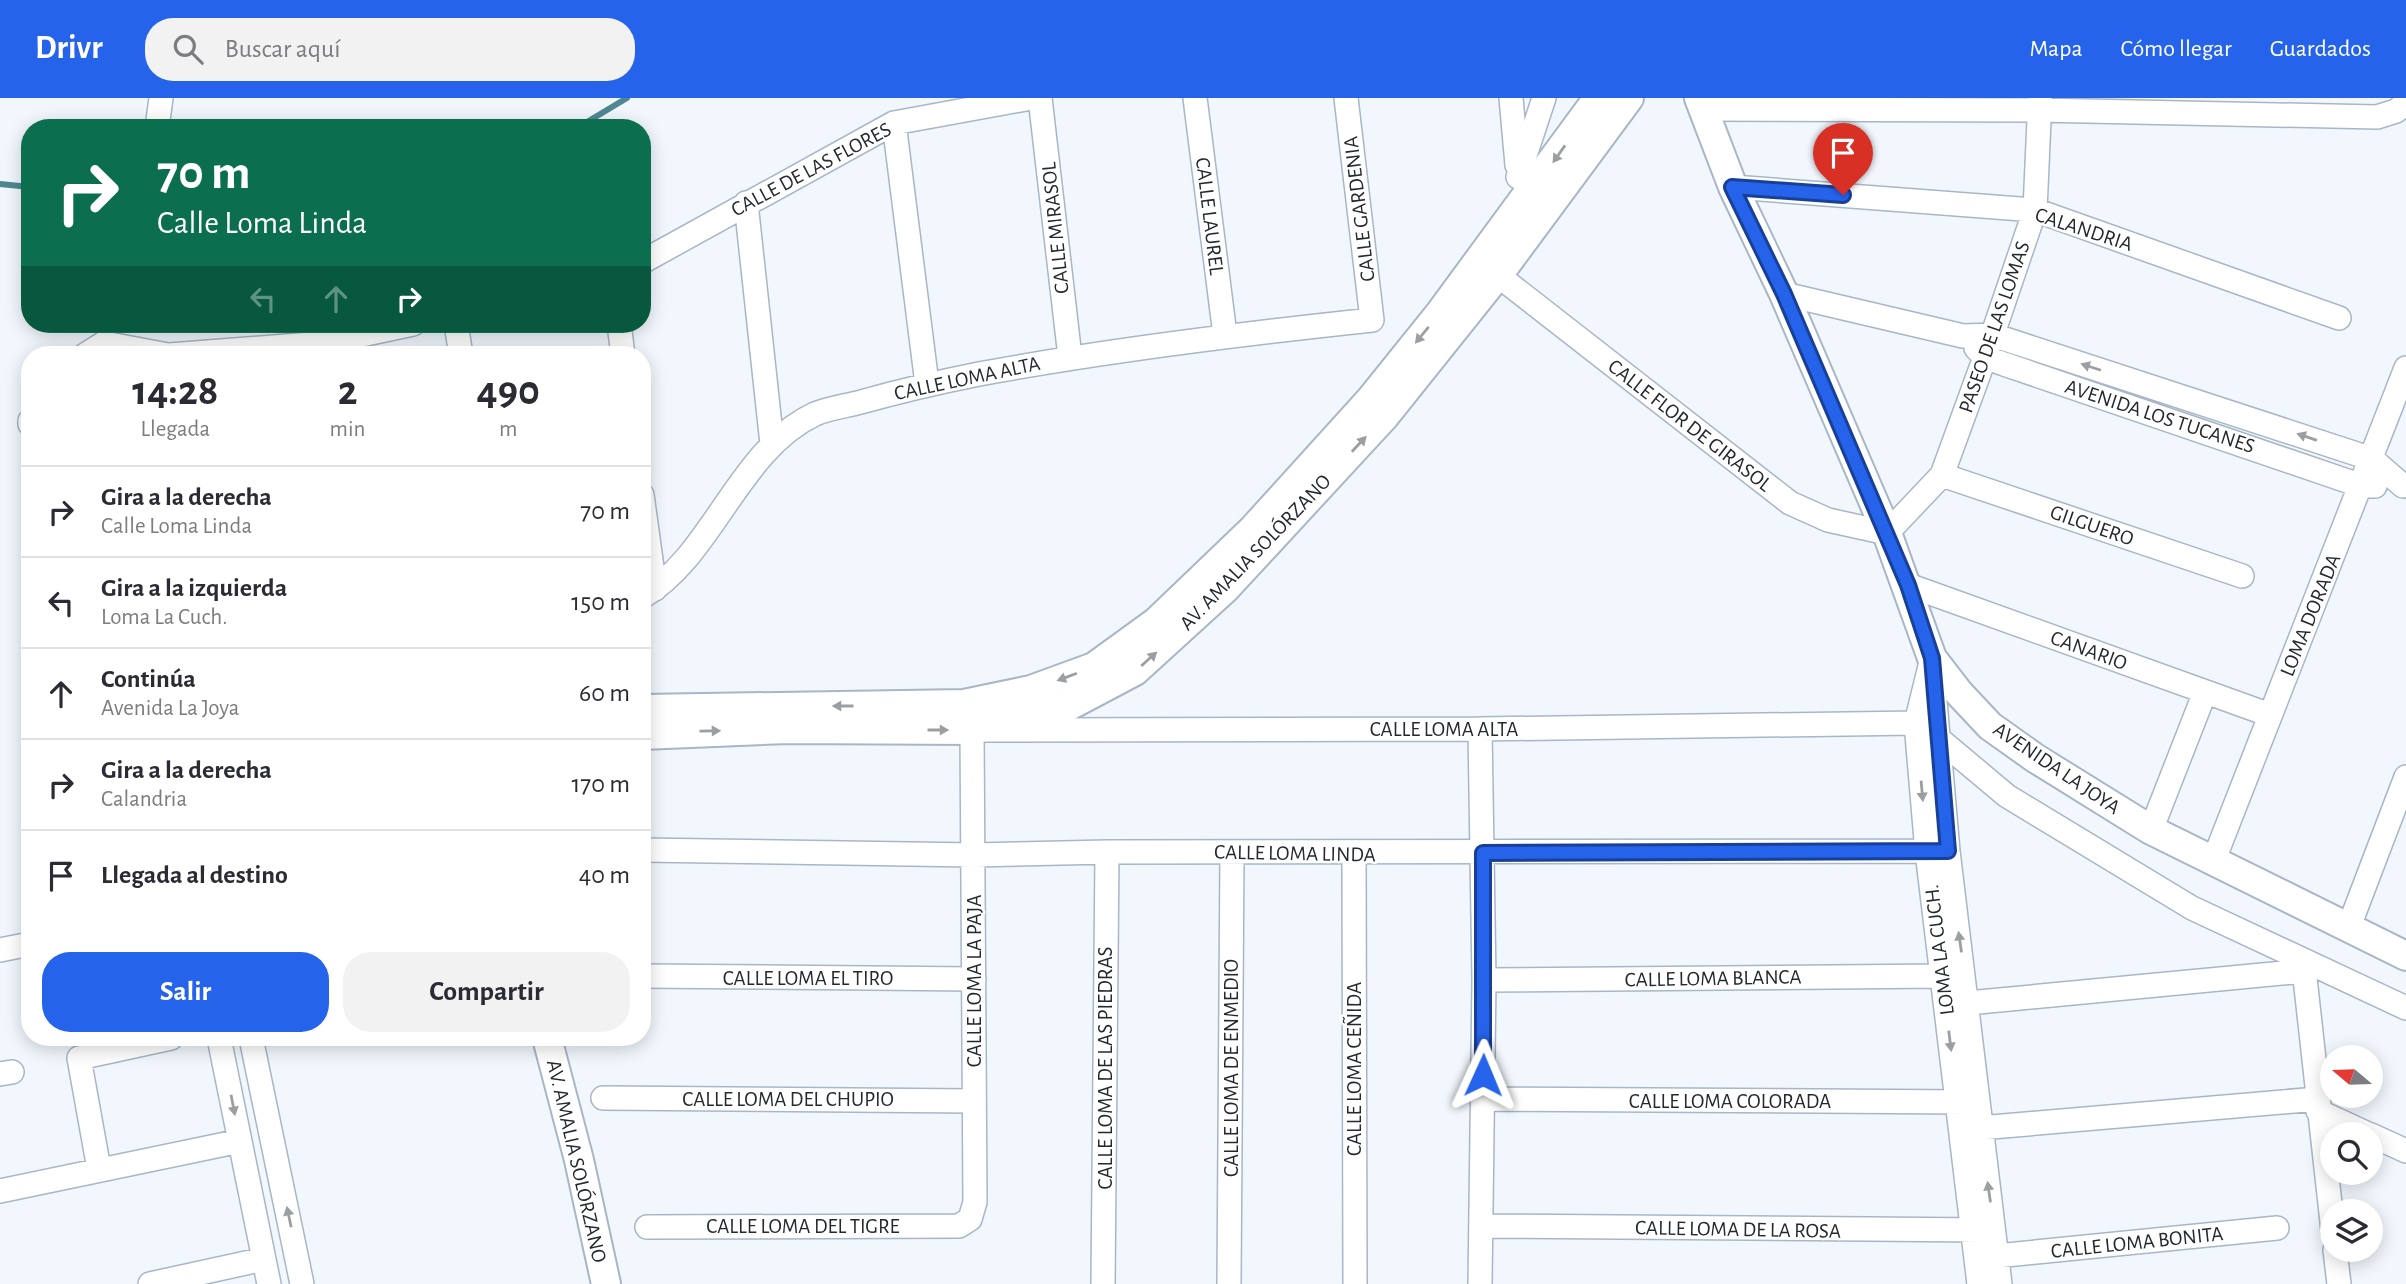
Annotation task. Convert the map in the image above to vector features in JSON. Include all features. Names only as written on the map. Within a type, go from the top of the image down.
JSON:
[{"type":"main road","name":"AV. AMALIA SOLÓRZANO","points":[[651,709],[964,704],[1031,690],[1094,667],[1156,622],[1195,585],[1252,529],[1370,400],[1440,313],[1598,98]]},
{"type":"main road","name":"AV. AMALIA SOLÓRZANO","points":[[651,735],[787,729],[972,730],[1066,707],[1135,671],[1225,589],[1384,417],[1504,267],[1629,98]]},
{"type":"main road","name":"AVENIDA LA JOYA","points":[[1701,103],[1732,187],[1784,294],[1887,533],[1908,585],[1932,658],[1990,726],[2035,758],[2151,830],[2406,956]]},
{"type":"main road","name":"AV. AMALIA SOLÓRZANO","points":[[549,1046],[579,1160],[606,1284]]},
{"type":"main road","name":"AV. AMALIA SOLÓRZANO","points":[[567,1046],[623,1284]]},
{"type":"street","points":[[159,119],[161,98]]},
{"type":"street","name":"CALLE DE LAS FLORES","points":[[651,257],[894,123],[1031,98]]},
{"type":"street","name":"CALLE MIRASOL","points":[[1041,98],[1070,357]]},
{"type":"street","name":"CALLE LAUREL","points":[[1195,98],[1225,335]]},
{"type":"street","name":"CALLE GARDENIA","points":[[1346,98],[1372,320]]},
{"type":"street","points":[[1511,98],[1518,177],[1544,98]]},
{"type":"street","points":[[1701,103],[2346,107],[2377,117],[2401,107]]},
{"type":"street","name":"PASEO DE LAS LOMAS","points":[[1887,533],[1942,474],[1989,346],[2035,210],[2039,104]]},
{"type":"street","points":[[894,123],[928,384]]},
{"type":"street","name":"CALANDRIA","points":[[1732,187],[2035,210],[2339,318]]},
{"type":"street","points":[[746,203],[772,444]]},
{"type":"street","name":"CALLE FLOR DE GIRASOL","points":[[1509,284],[1790,503],[1828,520],[1887,533]]},
{"type":"street","name":"AVENIDA LOS TUCANES","points":[[1784,294],[1963,336],[2362,486],[2404,487]]},
{"type":"street","name":"CALLE LOMA ALTA","points":[[651,591],[685,556],[772,444],[815,414],[928,384],[1070,357],[1225,335],[1372,320]]},
{"type":"street","points":[[336,346],[381,333]]},
{"type":"street","points":[[99,346],[104,343],[120,346]]},
{"type":"street","name":"AVENIDA LOS TUCANES","points":[[1989,346],[2372,459]]},
{"type":"street","name":"LOMA DORADA","points":[[2213,862],[2406,368]]},
{"type":"street","points":[[2372,459],[2404,487]]},
{"type":"street","name":"GILGUERO","points":[[1942,474],[2242,576]]},
{"type":"street","name":"CANARIO","points":[[1908,585],[2270,715]]},
{"type":"street","name":"LOMA LA CUCH.","points":[[1932,658],[1916,723],[1937,851],[1968,1003],[1967,1102],[1980,1128],[1983,1231],[1979,1284]]},
{"type":"street","name":"LOMA LA CUCH.","points":[[1932,658],[1938,737],[1937,851],[1942,976],[1967,1102],[1983,1231],[1996,1256],[2000,1284]]},
{"type":"street","points":[[2151,830],[2205,692]]},
{"type":"street","points":[[1916,723],[1938,737],[2007,796],[2192,908],[2303,966],[2406,1008]]},
{"type":"street","name":"CALLE LOMA ALTA","points":[[972,730],[1480,729],[1916,723]]},
{"type":"street","points":[[1480,729],[1484,980],[1480,1284]]},
{"type":"street","name":"CALLE LOMA LA PAJA","points":[[959,1226],[970,1219],[975,1202],[972,730]]},
{"type":"street","points":[[2348,929],[2406,777]]},
{"type":"street","name":"CALLE LOMA LINDA","points":[[651,850],[974,855],[1107,852],[1354,854],[1937,851]]},
{"type":"street","name":"CALLE LOMA DE LAS PIEDRAS","points":[[1103,1284],[1107,852]]},
{"type":"street","name":"CALLE LOMA DE ENMEDIO","points":[[1229,1284],[1232,852]]},
{"type":"street","name":"CALLE LOMA CEÑIDA","points":[[1354,854],[1355,1284]]},
{"type":"street","points":[[0,950],[21,946]]},
{"type":"street","points":[[1968,1003],[2303,966]]},
{"type":"street","points":[[2303,966],[2329,1199]]},
{"type":"street","name":"CALLE LOMA EL TIRO","points":[[651,976],[974,979]]},
{"type":"street","name":"CALLE LOMA BLANCA","points":[[1484,980],[1942,976]]},
{"type":"street","points":[[99,1169],[79,1058],[134,1046]]},
{"type":"street","points":[[221,1046],[269,1284]]},
{"type":"street","points":[[253,1046],[302,1284]]},
{"type":"street","name":"CALLE LOMA DEL CHUPIO","points":[[603,1098],[973,1101]]},
{"type":"street","name":"CALLE LOMA COLORADA","points":[[1483,1099],[1967,1102]]},
{"type":"street","points":[[1980,1128],[2317,1105],[2347,1122]]},
{"type":"street","points":[[0,1191],[240,1141]]},
{"type":"street","points":[[2383,1141],[2406,1151]]},
{"type":"street","name":"CALLE LOMA DEL TIGRE","points":[[647,1227],[959,1226]]},
{"type":"street","name":"CALLE LOMA DE LA ROSA","points":[[1481,1226],[1983,1231]]},
{"type":"street","name":"CALLE LOMA BONITA","points":[[1996,1256],[2277,1228]]},
{"type":"street","points":[[150,1284],[264,1259]]},
{"type":"street","points":[[2336,1262],[2339,1284]]},
{"type":"waterway","points":[[592,119],[627,98]]},
{"type":"waterway","points":[[0,184],[21,186]]},
{"type":"route","points":[[1483,1075],[1483,853],[1948,851],[1932,658],[1908,585],[1887,533],[1784,294],[1732,187],[1843,195]]}]
